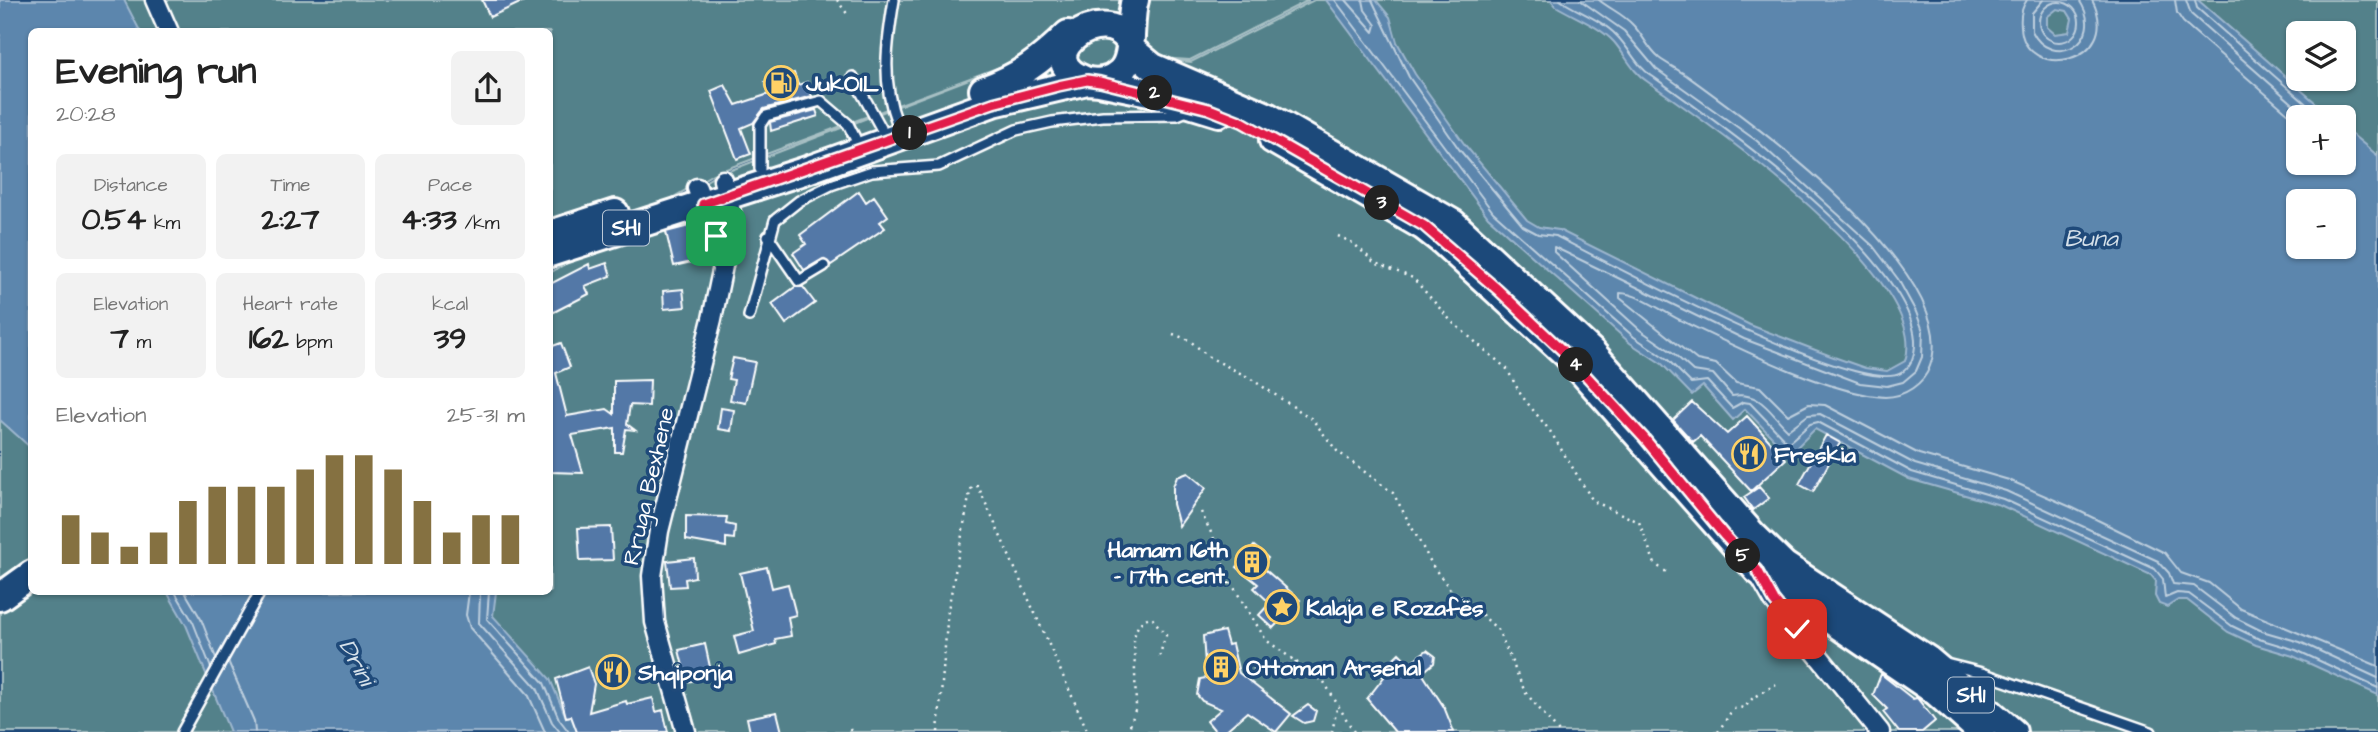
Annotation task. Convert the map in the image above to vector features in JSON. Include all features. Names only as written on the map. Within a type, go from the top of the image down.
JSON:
[{"type":"main road","points":[[1130,44],[1103,8],[1078,22],[1068,34],[1064,46],[1068,65],[1093,81],[1119,74],[1128,62],[1135,0]]},
{"type":"main road","name":"SH1","points":[[553,233],[713,192],[760,169],[855,138],[1010,81],[1046,57],[1068,34]]},
{"type":"main road","name":"SH1","points":[[1130,44],[1153,67],[1269,117],[1453,223],[1593,353],[1753,535],[1784,565],[1927,659],[2013,732]]},
{"type":"main road","name":"SH1","points":[[553,252],[713,192],[993,103],[1093,81],[1198,105],[1242,122],[1424,226],[1566,354],[1757,570],[1936,692],[1978,731]]},
{"type":"main road","points":[[0,597],[28,577]]},
{"type":"street","points":[[155,0],[167,28]]},
{"type":"street","points":[[713,192],[716,236],[726,251]]},
{"type":"street","name":"Rruga Bexhene","points":[[685,732],[655,622],[652,576],[659,531],[693,400],[731,222],[713,192]]},
{"type":"street","points":[[1757,570],[1774,601],[1880,732]]},
{"type":"lane","points":[[889,126],[887,51],[894,0]]},
{"type":"lane","points":[[853,77],[889,126]]},
{"type":"lane","points":[[760,169],[760,129],[766,116],[821,101],[844,120],[855,138]]},
{"type":"lane","points":[[749,316],[768,236],[775,220],[813,194],[854,177],[907,167],[939,166],[1016,130],[1052,121],[1103,116],[1177,115],[1198,105]]},
{"type":"lane","points":[[768,236],[799,281],[824,266]]},
{"type":"lane","points":[[182,732],[258,595]]},
{"type":"lane","points":[[1927,659],[1982,673],[2151,732]]},
{"type":"path","points":[[837,0],[848,15]]},
{"type":"path","points":[[1338,236],[1353,243],[1375,263],[1413,278],[1452,321],[1507,369],[1521,395],[1550,431],[1594,501],[1639,522],[1655,564],[1669,574]]},
{"type":"path","points":[[1173,334],[1189,341],[1213,360],[1239,372],[1312,419],[1337,451],[1393,493],[1434,568],[1451,590],[1465,599],[1498,630],[1525,692],[1559,732]]},
{"type":"path","points":[[938,732],[948,610],[970,492],[972,487],[978,486],[1088,732]]},
{"type":"path","points":[[1201,512],[1233,589],[1246,604],[1266,640],[1322,681],[1354,732]]},
{"type":"path","points":[[1128,732],[1136,707],[1134,638],[1138,627],[1146,618],[1152,617],[1166,635],[1158,660]]},
{"type":"path","points":[[1246,670],[1296,663]]},
{"type":"path","points":[[1718,732],[1733,709],[1745,707],[1776,684]]},
{"type":"path","points":[[1332,732],[1337,708]]},
{"type":"green space","points":[[0,0],[1309,0],[1190,60],[1114,55],[1191,62],[1314,0],[2378,0],[2378,732],[455,732],[407,595],[553,595],[553,271],[713,177],[1050,48],[713,174],[553,268],[553,28],[28,28],[28,595],[404,595],[446,732],[0,732]]},
{"type":"water","points":[[0,0],[124,0],[138,28],[28,28],[28,445],[0,420]]},
{"type":"water","name":"Buna","points":[[1326,0],[1376,0],[1390,17],[1397,42],[1415,74],[1465,145],[1527,220],[1539,227],[1559,230],[1750,325],[1865,368],[1887,371],[1905,361],[1904,327],[1885,289],[1852,247],[1810,206],[1763,167],[1642,78],[1608,36],[1556,6],[1551,0],[2198,0],[2286,77],[2286,91],[2302,91],[2318,105],[2286,105],[2286,175],[2356,175],[2356,138],[2378,156],[2378,695],[2293,656],[2256,645],[2228,632],[2187,600],[2178,600],[2167,607],[2159,604],[2155,596],[2156,581],[2151,575],[2000,505],[1909,479],[1815,429],[1789,455],[1745,409],[1733,420],[1703,386],[1692,395],[1662,364],[1630,343],[1488,217]],"holes":[[[2057,9],[2067,11],[2072,19],[2069,32],[2055,34],[2047,27],[2047,17]]]},
{"type":"water","name":"Drini","points":[[169,595],[496,595],[493,616],[550,679],[566,717],[571,716],[577,732],[230,732],[186,625]]},
{"type":"building","points":[[482,0],[526,0],[490,17]]},
{"type":"building","points":[[794,73],[798,85],[807,82],[812,96],[764,109],[753,123],[741,128],[751,154],[737,159],[711,91],[725,85],[736,105],[769,94],[765,82]]},
{"type":"building","points":[[816,110],[818,116],[771,131],[770,122]]},
{"type":"building","points":[[859,191],[866,202],[874,196],[888,216],[880,222],[885,228],[831,265],[823,259],[804,270],[793,253],[806,244],[800,235]]},
{"type":"building","points":[[697,224],[705,259],[674,266],[666,232]]},
{"type":"building","points":[[607,263],[611,276],[585,286],[589,294],[553,312],[553,282],[589,264],[590,269]]},
{"type":"building","points":[[795,287],[803,287],[815,303],[786,324],[772,304]]},
{"type":"building","points":[[683,289],[685,307],[664,309],[663,291]]},
{"type":"building","points":[[561,343],[570,367],[556,373],[567,416],[607,409],[614,414],[614,381],[650,380],[649,406],[630,405],[627,424],[635,430],[626,429],[622,452],[615,452],[615,428],[572,435],[583,473],[553,472],[553,346]]},
{"type":"building","points":[[733,358],[755,362],[746,403],[730,400],[734,380],[728,379]]},
{"type":"building","name":"Freskia","points":[[1692,402],[1727,434],[1747,416],[1786,459],[1751,491],[1700,436],[1693,442],[1673,420]]},
{"type":"building","points":[[721,408],[734,410],[731,431],[718,429]]},
{"type":"building","points":[[1826,435],[1840,443],[1813,492],[1799,484]]},
{"type":"building","points":[[1188,473],[1206,488],[1179,526],[1173,504],[1173,486],[1177,477]]},
{"type":"building","points":[[1759,487],[1769,498],[1753,510],[1744,497]]},
{"type":"building","points":[[686,516],[727,517],[726,524],[735,526],[734,539],[726,538],[726,547],[686,540]]},
{"type":"building","points":[[611,527],[613,560],[580,561],[578,528]]},
{"type":"building","points":[[1254,546],[1268,558],[1261,566],[1300,600],[1273,628],[1259,615],[1270,603],[1254,588],[1258,584],[1237,567]]},
{"type":"building","points":[[694,558],[695,577],[685,579],[686,586],[670,587],[667,561]]},
{"type":"building","points":[[767,567],[772,588],[788,584],[796,615],[788,617],[791,636],[775,639],[776,644],[739,655],[734,636],[754,631],[740,573]]},
{"type":"building","points":[[1224,631],[1228,645],[1232,644],[1239,673],[1291,714],[1276,732],[1247,712],[1224,732],[1216,732],[1207,721],[1221,709],[1202,701],[1197,695],[1200,679],[1206,678],[1203,636]]},
{"type":"building","points":[[705,644],[712,676],[687,682],[679,650]]},
{"type":"building","points":[[1427,650],[1435,656],[1434,663],[1422,673],[1444,707],[1454,732],[1395,732],[1367,699],[1384,677],[1379,673],[1399,653],[1409,663]]},
{"type":"building","points":[[588,667],[594,684],[589,712],[626,701],[627,704],[653,698],[656,712],[663,710],[668,732],[577,732],[571,716],[566,717],[556,679]]},
{"type":"building","points":[[1881,674],[1913,699],[1917,698],[1935,721],[1922,732],[1899,732],[1883,712],[1887,709],[1873,695]]},
{"type":"building","points":[[1308,705],[1316,711],[1313,721],[1304,723],[1293,716]]},
{"type":"building","points":[[777,712],[782,732],[750,732],[747,718]]},
{"type":"place","name":"JukOIL","points":[[781,83]]},
{"type":"place","name":"Freskia","points":[[1749,454]]},
{"type":"place","name":"Hamam 16th - 17th cent.","points":[[1252,562]]},
{"type":"place","name":"Kalaja e Rozafës","points":[[1282,607]]},
{"type":"place","name":"Ottoman Arsenal","points":[[1221,667]]},
{"type":"place","name":"Shqiponja","points":[[613,672]]},
{"type":"route","points":[[716,236],[703,204],[993,103],[1087,80],[1198,105],[1242,122],[1424,226],[1497,289],[1566,354],[1644,438],[1724,535],[1757,570],[1763,585],[1797,629]]}]
